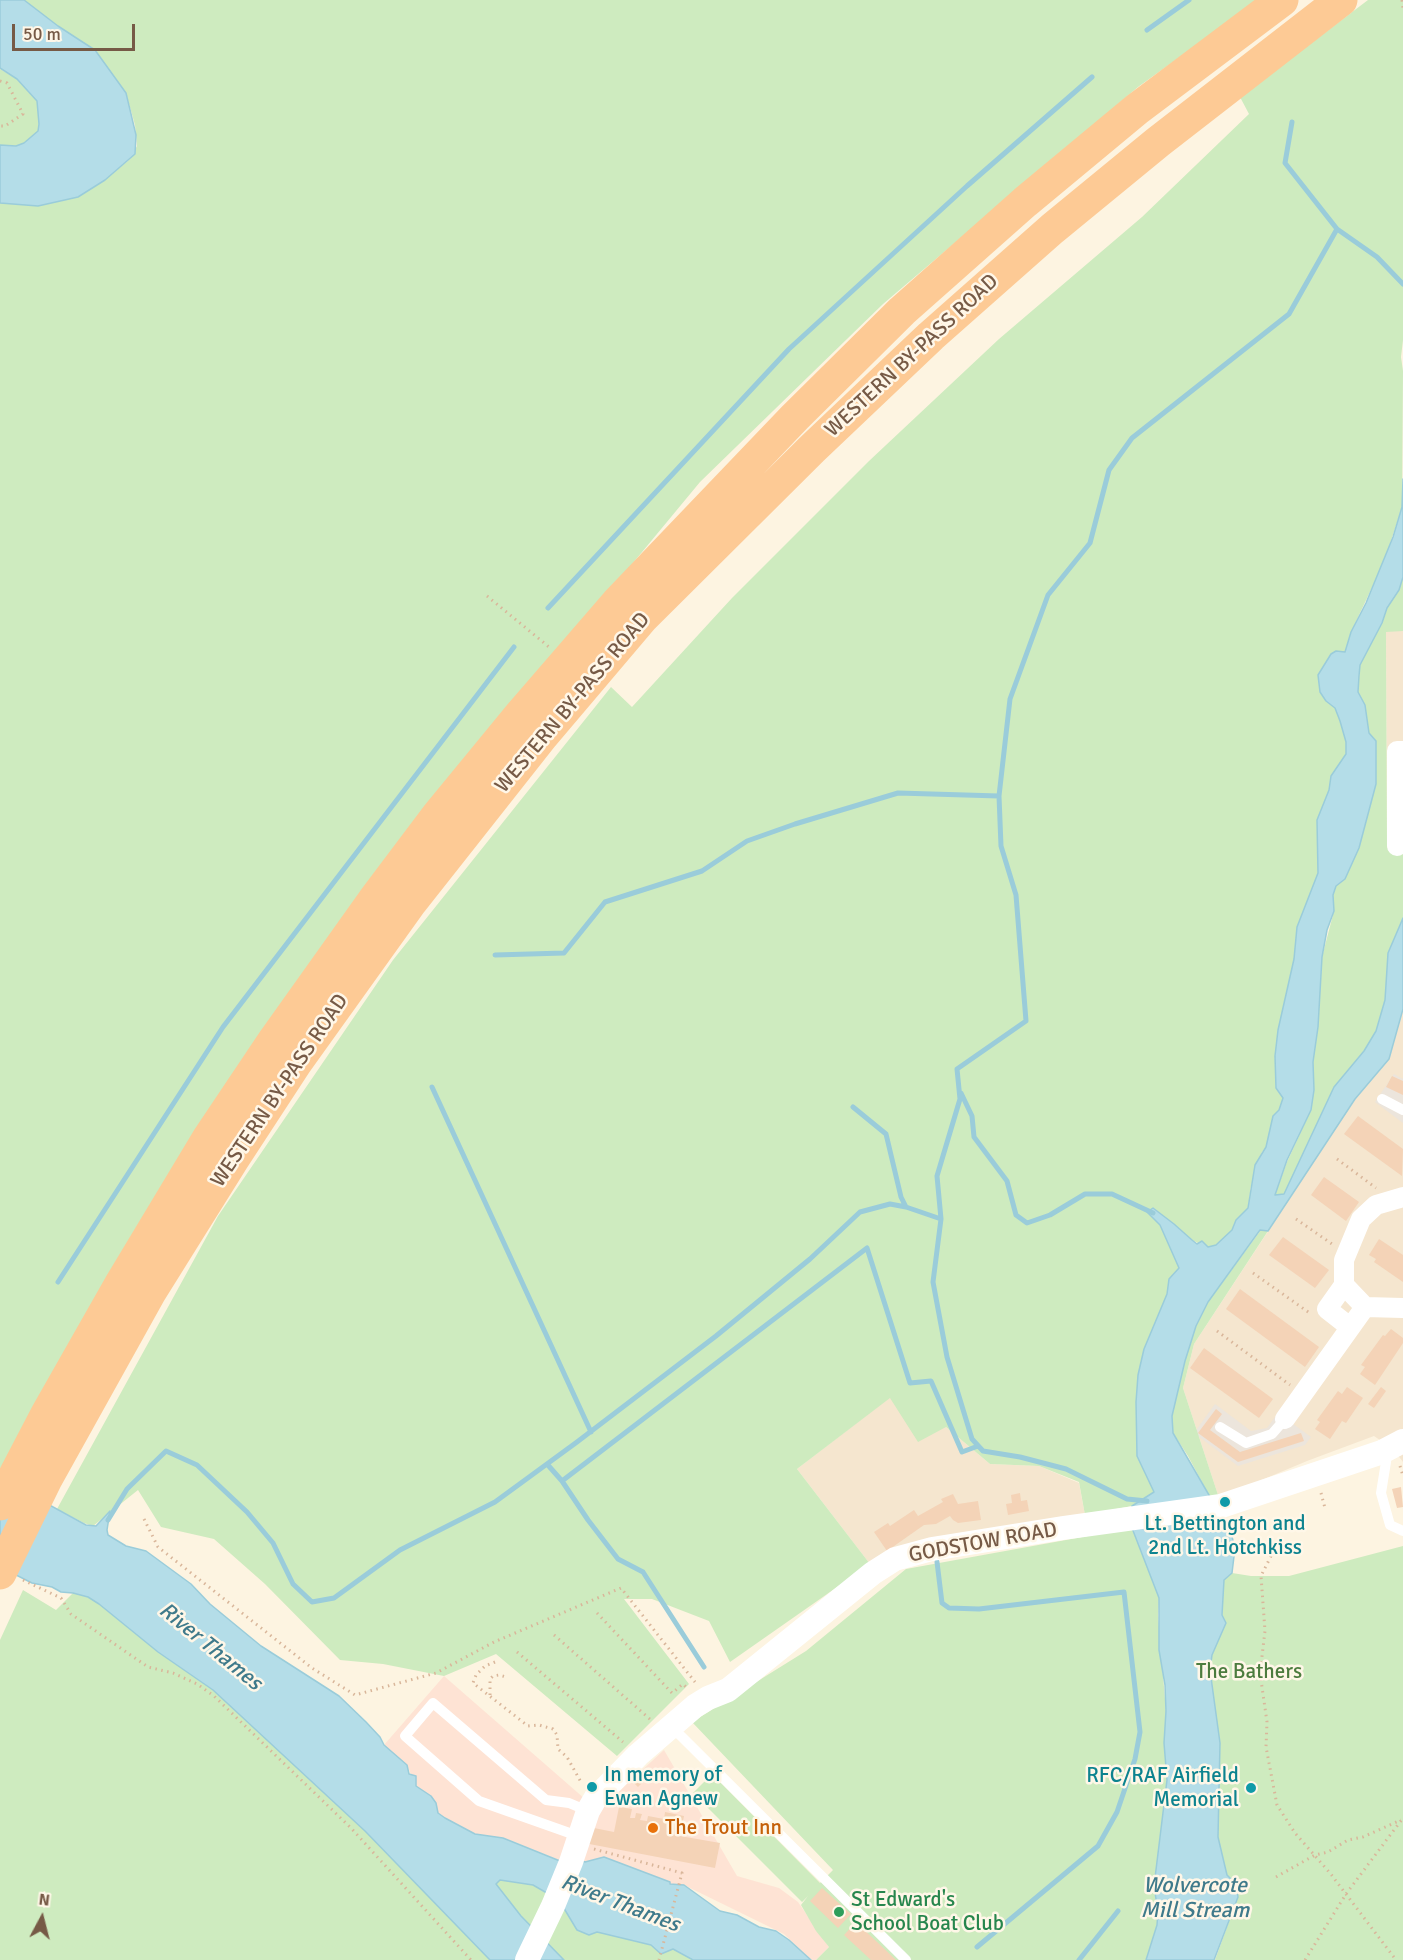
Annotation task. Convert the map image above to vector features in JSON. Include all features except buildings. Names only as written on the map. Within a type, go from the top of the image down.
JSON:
[{"type":"highway","name":"WESTERN BY-PASS ROAD","points":[[14,1578],[33,1472],[122,1282],[208,1138],[374,900],[438,815],[617,603],[795,417],[902,311],[1025,202],[1137,109],[1282,0]]},
{"type":"highway","name":"WESTERN BY-PASS ROAD","points":[[0,1504],[33,1472],[295,1064],[411,902],[542,736],[642,618],[812,449],[931,336],[1052,229],[1158,142],[1341,0]]},
{"type":"street","points":[[1397,846],[1397,751],[1403,751]]},
{"type":"street","points":[[1347,1332],[1327,1309],[1344,1285],[1344,1260],[1361,1220],[1376,1205],[1398,1199]]},
{"type":"street","points":[[1344,1285],[1365,1307],[1403,1308]]},
{"type":"street","points":[[1285,1419],[1365,1307]]},
{"type":"street","name":"GODSTOW ROAD","points":[[527,1960],[571,1862],[585,1842],[588,1811],[595,1799],[669,1727],[704,1700],[728,1690],[873,1573],[895,1559],[932,1549],[1221,1506],[1392,1447]]},
{"type":"lane","points":[[1382,1099],[1403,1110]]},
{"type":"lane","points":[[1220,1426],[1246,1443],[1272,1434],[1285,1419]]},
{"type":"lane","points":[[1392,1447],[1386,1462],[1381,1493],[1390,1526],[1403,1531]]},
{"type":"lane","points":[[585,1842],[479,1801],[405,1736],[433,1703],[546,1800],[569,1803],[588,1811]]},
{"type":"lane","points":[[669,1727],[681,1736],[906,1960]]},
{"type":"path","points":[[1402,0],[1403,8]]},
{"type":"path","points":[[0,81],[7,83],[23,114],[5,126],[0,126]]},
{"type":"path","points":[[487,596],[566,661]]},
{"type":"path","points":[[1336,1159],[1398,1199]]},
{"type":"path","points":[[1296,1219],[1347,1254]]},
{"type":"path","points":[[1253,1273],[1347,1332]]},
{"type":"path","points":[[1217,1331],[1303,1394]]},
{"type":"path","points":[[144,1519],[158,1547],[312,1668],[355,1695],[436,1673],[495,1642],[621,1588],[704,1700]]},
{"type":"path","points":[[1271,1556],[1261,1576],[1265,1631],[1260,1673],[1267,1722],[1266,1747],[1277,1805],[1295,1833],[1315,1855],[1396,1960]]},
{"type":"path","points":[[14,1578],[61,1598],[71,1614],[148,1667],[173,1673],[197,1684],[214,1696],[343,1821],[471,1960]]},
{"type":"path","points":[[597,1613],[672,1693],[683,1684],[704,1700]]},
{"type":"path","points":[[554,1635],[652,1721],[669,1727]]},
{"type":"path","points":[[517,1652],[638,1755]]},
{"type":"path","points":[[495,1662],[485,1666],[476,1675],[473,1683],[528,1726],[539,1725],[553,1729],[557,1735],[558,1749],[567,1757],[578,1779]]},
{"type":"path","points":[[490,1695],[490,1679],[499,1675],[506,1677]]},
{"type":"path","points":[[1276,1877],[1315,1855],[1328,1852],[1348,1840],[1371,1834],[1403,1819]]},
{"type":"path","points":[[1305,1960],[1346,1894],[1403,1819]]},
{"type":"path","points":[[585,1842],[682,1872],[659,1959]]},
{"type":"shaded area","points":[[1386,631],[1403,631],[1403,849],[1387,849]]},
{"type":"shaded area","points":[[1403,1009],[1403,1462],[1393,1449],[1374,1436],[1219,1498],[1183,1388],[1194,1344],[1355,1099],[1389,1059]]},
{"type":"shaded area","points":[[1394,1074],[1403,1079],[1403,1123],[1375,1102]]},
{"type":"shaded area","points":[[890,1397],[946,1427],[990,1464],[1039,1466],[1079,1483],[1085,1515],[870,1564],[797,1469]]},
{"type":"shaded area","points":[[1215,1404],[1251,1431],[1267,1428],[1278,1413],[1311,1437],[1305,1445],[1238,1466],[1194,1433]]},
{"type":"shaded area","points":[[444,1676],[585,1799],[604,1805],[664,1750],[737,1876],[779,1888],[798,1902],[829,1947],[816,1960],[811,1960],[784,1934],[684,1885],[669,1884],[604,1857],[585,1862],[566,1863],[504,1838],[475,1834],[445,1818],[438,1813],[436,1803],[431,1796],[416,1786],[407,1765],[384,1745]]},
{"type":"green space","points":[[24,0],[1259,0],[1138,87],[883,304],[700,482],[455,778],[0,1469],[0,203],[38,206],[105,180],[130,159],[137,146],[135,125],[126,93],[95,50]]},
{"type":"green space","points":[[1368,0],[1403,0],[1402,507],[1384,562],[1351,632],[1345,652],[1336,651],[1326,701],[1335,708],[1340,721],[1346,742],[1346,754],[1331,776],[1329,790],[1318,820],[1318,873],[1297,927],[1294,959],[1278,1030],[1275,1056],[1276,1088],[1283,1098],[1279,1110],[1273,1116],[1266,1147],[1262,1152],[1251,1186],[1248,1208],[1236,1220],[1232,1230],[1216,1245],[1208,1248],[1192,1240],[1153,1208],[1179,1268],[1169,1279],[1167,1294],[1144,1349],[1138,1375],[1137,1456],[1154,1492],[1132,1506],[1085,1515],[1079,1482],[1039,1466],[990,1464],[946,1427],[918,1442],[890,1398],[797,1469],[870,1564],[730,1662],[709,1621],[652,1599],[624,1599],[689,1684],[617,1756],[496,1654],[444,1676],[383,1664],[340,1660],[265,1584],[214,1539],[161,1527],[138,1490],[93,1526],[57,1509],[218,1216],[393,960],[611,687],[632,707],[732,598],[869,461],[999,339],[1142,217],[1249,114],[1240,97]]},
{"type":"green space","points":[[0,69],[17,79],[37,101],[38,131],[24,143],[16,146],[0,145]]},
{"type":"green space","points":[[1403,577],[1403,631],[1386,632],[1387,848],[1403,849],[1403,918],[1388,953],[1385,1000],[1376,1031],[1364,1051],[1334,1087],[1284,1194],[1275,1195],[1287,1162],[1311,1110],[1322,957],[1334,911],[1333,895],[1336,886],[1345,879],[1359,848],[1376,784],[1376,741],[1369,733],[1365,705],[1358,692],[1360,665],[1382,623],[1387,608],[1399,590]]},
{"type":"green space","points":[[1261,1230],[1268,1231],[1194,1344],[1183,1388],[1219,1498],[1212,1501],[1173,1433],[1172,1416],[1196,1326],[1208,1302]]},
{"type":"green space","points":[[1132,1528],[1159,1598],[1158,1615],[1166,1711],[1164,1743],[1167,1780],[1154,1886],[1158,1912],[1157,1925],[1146,1960],[816,1960],[829,1947],[816,1931],[801,1905],[808,1896],[802,1902],[693,1793],[712,1774],[820,1883],[833,1870],[692,1722],[806,1651],[906,1569]]},
{"type":"green space","name":"The Bathers","points":[[1403,1546],[1403,1960],[1215,1960],[1238,1897],[1236,1884],[1227,1875],[1218,1837],[1220,1743],[1210,1670],[1212,1655],[1226,1623],[1222,1615],[1224,1580],[1232,1573],[1251,1576],[1289,1576]]},
{"type":"green space","points":[[23,1590],[56,1610],[73,1593],[88,1597],[158,1652],[213,1690],[365,1831],[490,1960],[0,1960],[0,1640]]},
{"type":"green space","points":[[500,1880],[533,1885],[559,1900],[577,1930],[589,1935],[597,1932],[651,1945],[661,1954],[673,1949],[693,1960],[564,1960],[521,1916],[496,1884]]},
{"type":"water","points":[[0,0],[24,0],[95,50],[126,93],[136,135],[135,154],[105,180],[78,197],[38,206],[0,203],[0,145],[16,146],[24,143],[38,131],[39,124],[37,101],[17,79],[0,68]]},
{"type":"water","name":"Wolvercote Mill Stream","points":[[1403,479],[1403,577],[1399,590],[1387,608],[1382,623],[1360,665],[1359,676],[1358,692],[1365,705],[1369,733],[1376,741],[1376,784],[1359,848],[1345,879],[1336,886],[1333,895],[1334,911],[1327,930],[1322,957],[1311,1110],[1287,1160],[1275,1195],[1284,1194],[1334,1087],[1364,1051],[1376,1031],[1385,1000],[1388,953],[1403,918],[1403,1009],[1389,1059],[1355,1099],[1268,1231],[1260,1230],[1208,1302],[1196,1326],[1185,1361],[1172,1416],[1173,1433],[1231,1533],[1235,1548],[1232,1573],[1224,1580],[1222,1615],[1226,1623],[1212,1655],[1210,1670],[1220,1743],[1218,1837],[1227,1875],[1236,1884],[1238,1897],[1214,1960],[1146,1960],[1157,1925],[1158,1912],[1154,1886],[1167,1780],[1164,1743],[1166,1711],[1165,1685],[1159,1650],[1159,1598],[1132,1528],[1132,1506],[1154,1492],[1137,1456],[1136,1402],[1138,1375],[1144,1349],[1167,1294],[1169,1279],[1179,1268],[1160,1225],[1147,1212],[1153,1208],[1197,1244],[1202,1241],[1208,1247],[1216,1245],[1232,1230],[1236,1220],[1248,1208],[1255,1165],[1266,1147],[1273,1116],[1279,1110],[1283,1098],[1276,1088],[1275,1056],[1278,1030],[1294,959],[1297,927],[1318,873],[1317,820],[1329,790],[1331,776],[1346,754],[1346,742],[1340,721],[1335,708],[1320,692],[1318,675],[1331,654],[1336,651],[1345,652],[1351,632],[1366,603],[1393,537],[1402,507]]},
{"type":"water","name":"River Thames","points":[[0,1478],[86,1525],[96,1526],[110,1511],[108,1535],[126,1546],[146,1551],[191,1584],[210,1604],[261,1646],[339,1696],[380,1737],[384,1745],[407,1765],[409,1774],[416,1776],[416,1786],[431,1796],[436,1803],[438,1813],[445,1818],[475,1834],[503,1838],[565,1863],[577,1859],[585,1862],[604,1857],[670,1882],[670,1884],[684,1885],[720,1911],[737,1915],[759,1927],[776,1931],[811,1960],[693,1960],[673,1949],[661,1954],[651,1945],[597,1932],[589,1935],[577,1930],[559,1900],[533,1885],[500,1880],[496,1884],[521,1916],[564,1960],[490,1960],[365,1831],[213,1690],[158,1652],[88,1597],[32,1583],[0,1567]]},
{"type":"waterway","points":[[1147,30],[1189,0]]},
{"type":"waterway","points":[[548,608],[789,349],[967,186],[1092,77]]},
{"type":"waterway","points":[[1292,122],[1285,163],[1337,229],[1377,257],[1403,284]]},
{"type":"waterway","points":[[999,796],[1010,699],[1048,595],[1090,543],[1109,470],[1132,438],[1289,314],[1337,229]]},
{"type":"waterway","points":[[58,1282],[223,1027],[514,647]]},
{"type":"waterway","points":[[495,955],[564,953],[605,902],[702,871],[747,841],[795,824],[898,793],[999,796],[1001,846],[1016,895],[1026,1021],[957,1069],[960,1099],[937,1176],[941,1219],[933,1282],[947,1357],[972,1439],[983,1451],[1020,1457],[1066,1469],[1127,1499],[1147,1501]]},
{"type":"waterway","points":[[432,1087],[591,1432]]},
{"type":"waterway","points":[[961,1093],[972,1116],[974,1137],[1007,1181],[1016,1215],[1027,1223],[1050,1215],[1085,1194],[1112,1194],[1153,1213]]},
{"type":"waterway","points":[[853,1107],[886,1134],[901,1197],[906,1207],[941,1219]]},
{"type":"waterway","points":[[108,1520],[127,1489],[166,1451],[197,1465],[247,1512],[273,1543],[293,1584],[312,1602],[334,1598],[400,1550],[495,1502],[577,1442],[716,1336],[810,1259],[860,1212],[890,1204],[906,1207]]},
{"type":"waterway","points":[[562,1481],[867,1248],[910,1383],[931,1381],[962,1452],[978,1446]]},
{"type":"waterway","points":[[547,1464],[562,1481],[618,1559],[643,1572],[704,1667]]},
{"type":"waterway","points":[[937,1562],[942,1603],[949,1608],[979,1609],[1124,1592],[1140,1732],[1135,1759],[1117,1812],[1098,1846],[977,1947]]},
{"type":"waterway","points":[[1079,1960],[1118,1911]]},
{"type":"place","name":"Lt. Bettington and 2nd Lt. Hotchkiss","points":[[1225,1502]]},
{"type":"place","name":"In memory of Ewan Agnew","points":[[592,1787]]},
{"type":"place","name":"RFC/RAF Airfield Memorial","points":[[1251,1788]]},
{"type":"place","name":"The Trout Inn","points":[[653,1828]]},
{"type":"place","name":"St Edward's School Boat Club","points":[[839,1912]]}]
